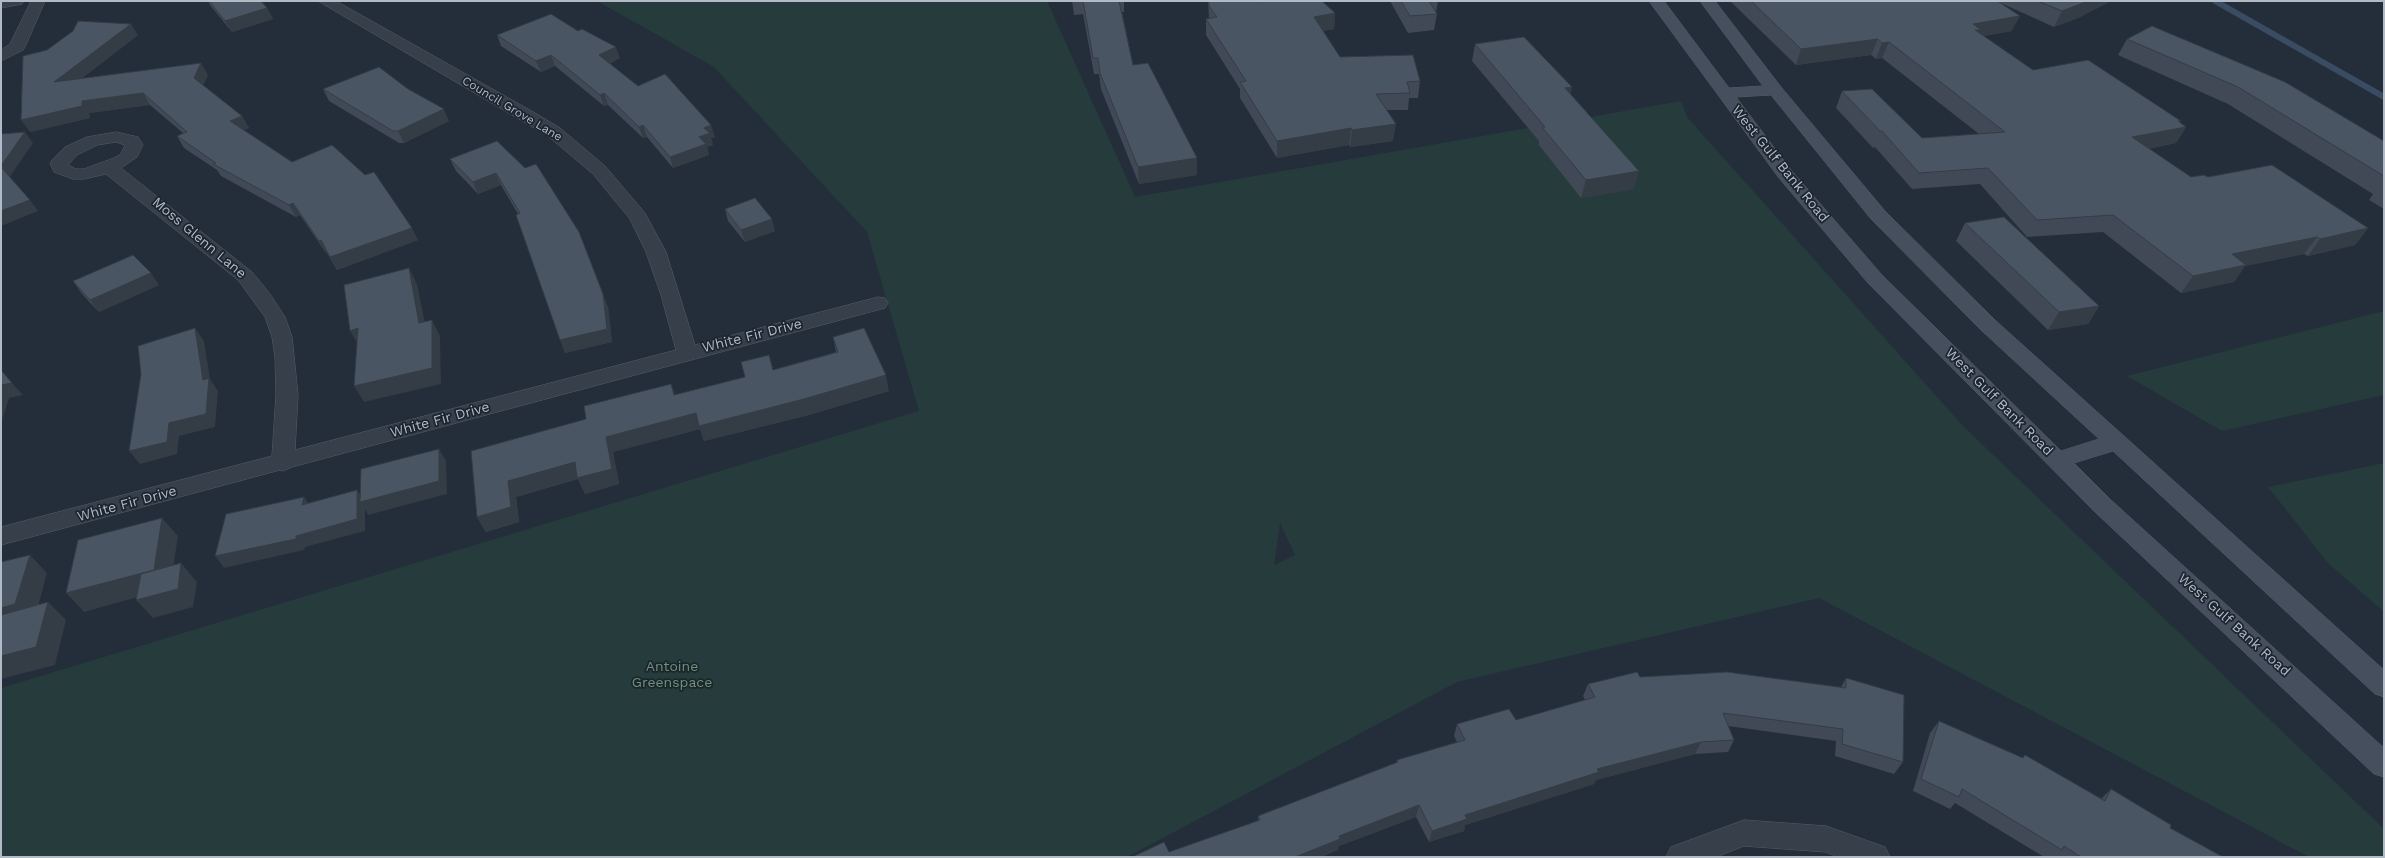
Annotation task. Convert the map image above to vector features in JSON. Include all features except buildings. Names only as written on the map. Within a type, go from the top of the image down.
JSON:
[{"type":"main road","name":"West Gulf Bank Road","points":[[1656,1],[1723,93],[1785,174],[1875,279],[2103,506],[2384,765]]},
{"type":"main road","points":[[1708,1],[1775,90],[1878,215],[1988,325],[2114,443],[2384,686]]},
{"type":"main road","points":[[1723,93],[1775,90]]},
{"type":"main road","points":[[2056,460],[2114,443]]},
{"type":"street","points":[[1,4],[17,1]]},
{"type":"street","points":[[1,56],[16,47],[38,1]]},
{"type":"street","name":"Council Grove Lane","points":[[325,1],[554,132],[599,170],[638,217],[656,252],[671,295],[687,353]]},
{"type":"street","name":"Moss Glenn Lane","points":[[109,168],[142,192],[245,276],[263,298],[274,317],[282,337],[285,357],[287,395],[283,463]]},
{"type":"street","name":"White Fir Drive","points":[[1,536],[283,463],[687,353],[878,303]]},
{"type":"street","points":[[1681,857],[1744,833],[1826,839],[1875,857]]},
{"type":"green space","name":"Antoine Greenspace","points":[[597,1],[1047,1],[1135,197],[1681,101],[1687,117],[1963,426],[2384,829],[2384,857],[2309,857],[1819,598],[1457,682],[1127,857],[1,857],[1,688],[919,411],[867,232],[714,67]],"holes":[[[1280,523],[1295,555],[1274,565]]]},
{"type":"green space","points":[[2384,311],[2384,395],[2222,431],[2127,376]]},
{"type":"green space","points":[[2384,463],[2384,612],[2328,563],[2268,487]]},
{"type":"waterway","points":[[2215,1],[2384,97]]}]
